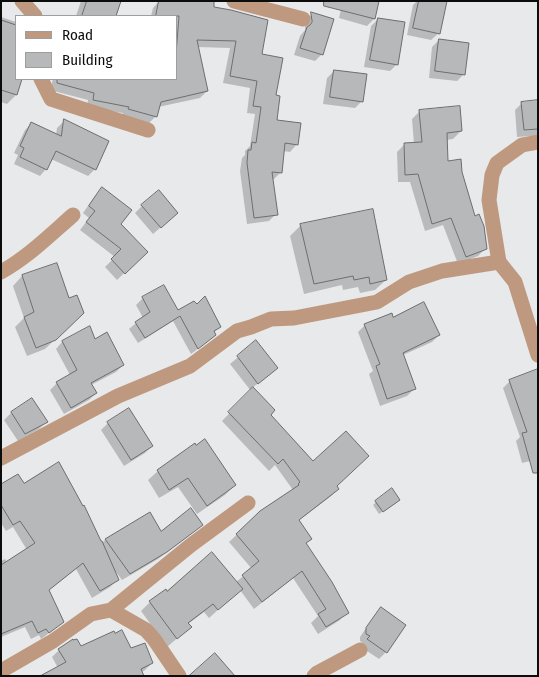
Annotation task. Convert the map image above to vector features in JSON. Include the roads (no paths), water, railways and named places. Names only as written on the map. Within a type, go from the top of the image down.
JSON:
[{"type":"street","points":[[22,1],[34,15]]},
{"type":"street","points":[[234,1],[303,19]]},
{"type":"street","points":[[42,80],[51,99],[148,130]]},
{"type":"street","points":[[538,142],[522,145],[497,163],[492,175],[489,200],[499,262],[515,282],[538,355]]},
{"type":"street","points":[[1,272],[37,247],[73,215]]},
{"type":"street","points":[[1,458],[118,396],[190,366],[237,331],[271,319],[294,318],[377,302],[409,282],[442,271],[499,262]]},
{"type":"street","points":[[1,671],[54,641],[91,614],[111,610],[191,545],[248,503]]},
{"type":"street","points":[[111,610],[146,630],[179,676]]},
{"type":"street","points":[[314,676],[360,650]]}]
